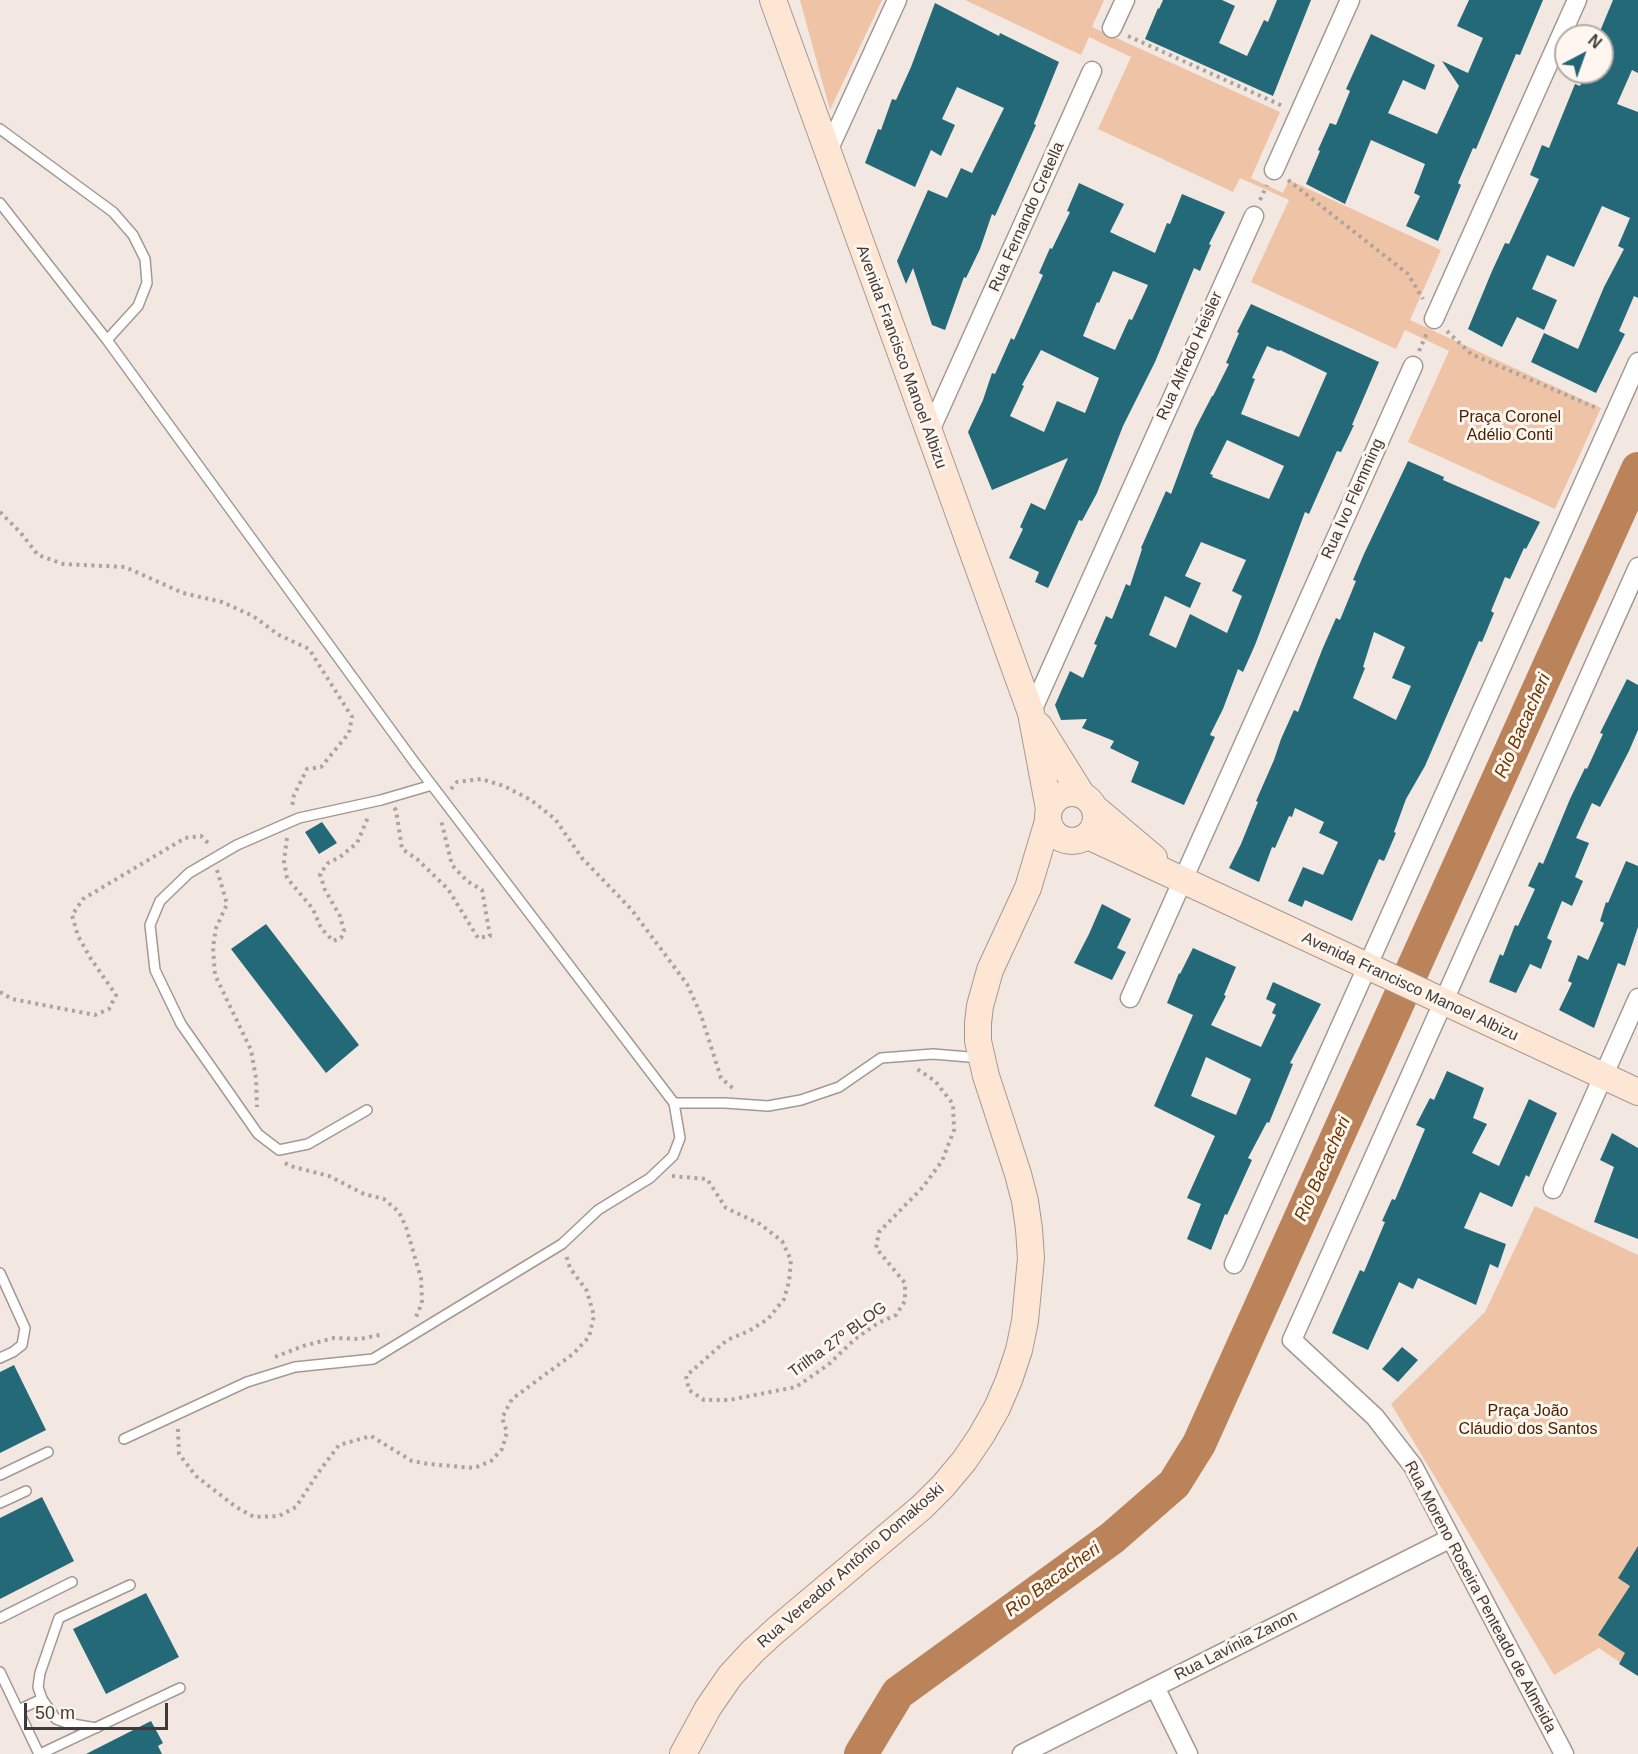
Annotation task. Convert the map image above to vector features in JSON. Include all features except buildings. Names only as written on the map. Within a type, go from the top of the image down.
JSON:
[{"type":"street","name":"Avenida Francisco Manoel Albizu","points":[[773,0],[1031,713],[1049,815]]},
{"type":"street","points":[[827,153],[897,0]]},
{"type":"street","points":[[1112,28],[1125,0]]},
{"type":"street","points":[[1274,170],[1350,0]]},
{"type":"street","points":[[1434,319],[1577,0]]},
{"type":"street","name":"Rua Fernando Cretella","points":[[929,433],[1092,71]]},
{"type":"street","name":"Rua Alfredo Heisler","points":[[1031,713],[1254,216]]},
{"type":"street","points":[[1234,1264],[1375,970],[1638,362]]},
{"type":"street","name":"Rua Ivo Flemming","points":[[1130,998],[1413,366]]},
{"type":"street","points":[[1438,1000],[1638,567]]},
{"type":"street","name":"Avenida Francisco Manoel Albizu","points":[[1031,713],[1089,802],[1182,880]]},
{"type":"street","points":[[1074,793],[1089,802],[1096,824],[1081,839],[1067,841],[1054,834],[1049,815],[1059,796],[1074,793]]},
{"type":"street","name":"Rua Vereador Antônio Domakoski","points":[[683,1754],[708,1708],[730,1676],[776,1630],[922,1507],[943,1486],[964,1461],[1001,1398],[1019,1350],[1027,1311],[1031,1258],[1025,1201],[981,1058],[978,1023],[984,988],[996,956],[1028,888],[1049,815]]},
{"type":"street","name":"Avenida Francisco Manoel Albizu","points":[[1081,839],[1182,880],[1638,1092]]},
{"type":"street","name":"Rua Vereador Antônio Domakoski","points":[[1028,888],[1081,839]]},
{"type":"street","points":[[1553,1189],[1638,998]]},
{"type":"street","name":"Rua Moreno Roseira Penteado de Almeida","points":[[1438,1000],[1292,1340],[1353,1396],[1395,1442],[1413,1466],[1564,1754]]},
{"type":"street","name":"Rua Lavínia Zanon","points":[[1022,1754],[1451,1538]]},
{"type":"street","points":[[1155,1687],[1188,1754]]},
{"type":"lane","points":[[0,129],[113,213],[133,236],[145,258],[147,283],[138,306],[107,340]]},
{"type":"lane","points":[[0,203],[107,340],[432,785],[674,1103],[680,1138],[673,1156],[650,1178],[598,1210],[562,1244],[373,1359],[295,1366],[247,1382],[124,1439]]},
{"type":"lane","points":[[367,1110],[308,1144],[279,1150],[258,1134],[181,1024],[155,970],[150,925],[160,901],[189,873],[237,845],[299,818],[381,800],[432,785]]},
{"type":"lane","points":[[674,1103],[768,1106],[801,1100],[839,1087],[881,1058],[933,1054],[981,1058]]},
{"type":"lane","points":[[0,1273],[25,1328],[22,1345],[0,1358]]},
{"type":"lane","points":[[0,1475],[48,1452]]},
{"type":"lane","points":[[0,1503],[26,1491]]},
{"type":"lane","points":[[0,1618],[72,1582]]},
{"type":"lane","points":[[96,1728],[56,1719],[42,1699],[38,1687],[39,1673],[59,1618],[130,1585]]},
{"type":"lane","points":[[0,1672],[40,1754],[180,1688]]},
{"type":"lane","points":[[18,1710],[42,1699]]},
{"type":"path","points":[[1112,28],[1299,113]]},
{"type":"path","points":[[1254,216],[1274,170],[1408,274],[1434,319],[1471,354],[1614,416]]},
{"type":"path","points":[[1413,366],[1434,319]]},
{"type":"path","name":"Trilha 27º BLOG","points":[[650,1178],[680,1175],[707,1179],[726,1208],[759,1224],[782,1241],[791,1260],[789,1282],[784,1299],[768,1319],[728,1340],[686,1376],[689,1390],[704,1400],[729,1400],[796,1387],[828,1365],[855,1339],[878,1323],[896,1315],[905,1300],[905,1283],[876,1248],[879,1232],[922,1187],[942,1161],[954,1130],[953,1104],[935,1081],[894,1056]]},
{"type":"path","points":[[192,1406],[178,1424],[179,1454],[196,1476],[236,1507],[254,1516],[279,1516],[296,1507],[339,1444],[371,1436],[412,1461],[474,1468],[491,1461],[502,1449],[507,1432],[502,1418],[512,1398],[573,1354],[589,1337],[594,1316],[587,1291],[570,1268],[562,1244]]},
{"type":"green space","points":[[800,0],[882,0],[830,110]]},
{"type":"green space","name":"Praça Coronel Adélio Conti","points":[[965,0],[1104,0],[1092,27],[1280,112],[1251,178],[1283,193],[1289,180],[1441,250],[1410,320],[1601,408],[1555,509],[1408,442],[1449,351],[1405,330],[1396,349],[1251,282],[1289,200],[1240,178],[1233,192],[1098,129],[1131,57],[1089,37],[1081,55]]},
{"type":"green space","name":"Praça João Cláudio dos Santos","points":[[1535,1206],[1638,1255],[1638,1675],[1599,1648],[1554,1675],[1391,1404],[1485,1312]]},
{"type":"waterway","name":"Rio Bacacheri","points":[[861,1754],[898,1693],[1112,1538],[1174,1484],[1199,1444],[1638,469]]}]
